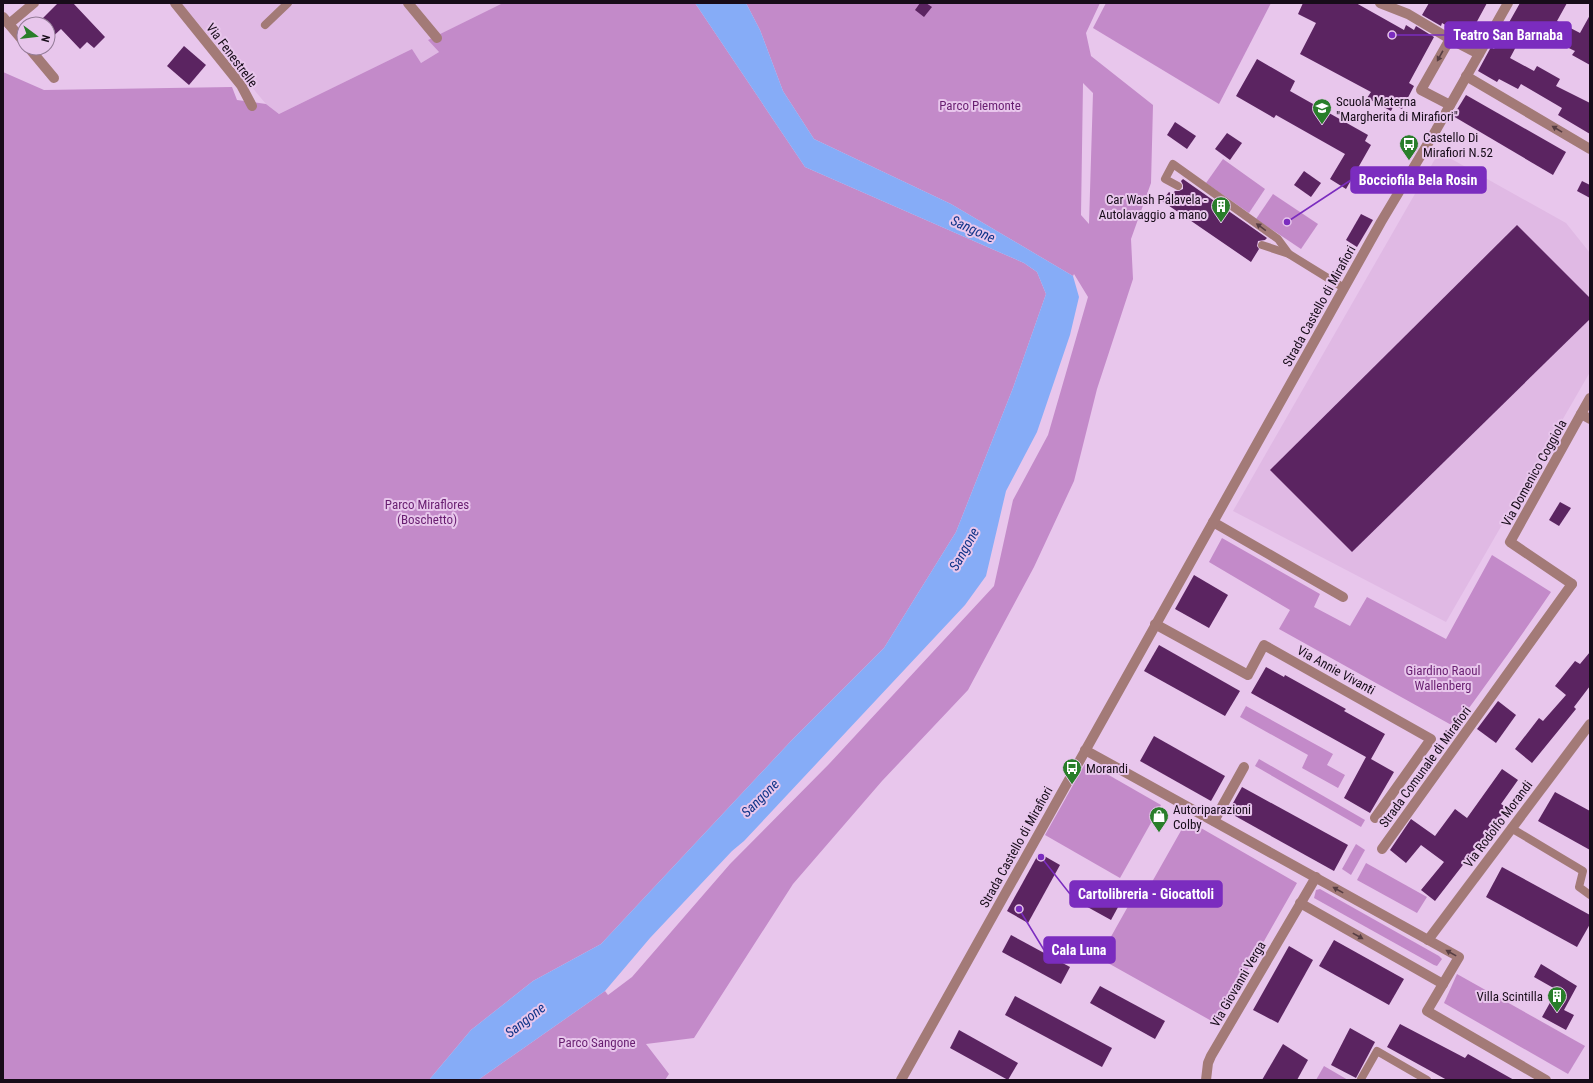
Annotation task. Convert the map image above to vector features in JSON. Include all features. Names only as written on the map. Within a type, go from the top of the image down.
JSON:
[{"type":"street","points":[[16,33],[6,21],[34,3]]},
{"type":"street","name":"Via Fenestrelle","points":[[175,3],[241,85],[252,106]]},
{"type":"street","points":[[408,3],[437,38]]},
{"type":"street","points":[[1380,3],[1408,14],[1450,39],[1480,54]]},
{"type":"street","name":"Strada Castello di Mirafiori","points":[[901,1080],[1084,750],[1344,288],[1508,3]]},
{"type":"street","points":[[1450,39],[1421,90],[1450,105]]},
{"type":"street","points":[[36,56],[54,78]]},
{"type":"street","points":[[1466,76],[1590,149]]},
{"type":"street","name":"Via Domenico Coggiola","points":[[1572,584],[1510,542],[1586,416],[1590,398]]},
{"type":"street","points":[[1213,522],[1343,598]]},
{"type":"street","name":"Strada Comunale di Mirafiori","points":[[1382,849],[1572,584]]},
{"type":"street","name":"Via Annie Vivanti","points":[[1155,624],[1248,675],[1264,645],[1431,739],[1375,818]]},
{"type":"street","name":"Via Rodolfo Morandi","points":[[1428,940],[1590,724]]},
{"type":"street","points":[[1084,750],[1459,957],[1427,1011],[1546,1080]]},
{"type":"street","points":[[1214,821],[1244,767]]},
{"type":"street","points":[[1316,877],[1300,903],[1443,984]]},
{"type":"street","name":"Via Giovanni Verga","points":[[1206,1080],[1208,1063],[1211,1056],[1300,903]]},
{"type":"lane","points":[[265,25],[288,3]]},
{"type":"lane","points":[[1178,186],[1165,179],[1173,164],[1278,239],[1289,254]]},
{"type":"lane","points":[[1262,245],[1289,254],[1344,288]]},
{"type":"lane","points":[[1511,828],[1583,871],[1579,887],[1590,895]]},
{"type":"lane","points":[[1361,1079],[1377,1051],[1427,1080]]},
{"type":"shaded area","points":[[181,3],[503,3],[429,40],[439,52],[421,63],[412,49],[279,114],[266,104]]},
{"type":"shaded area","points":[[1439,152],[1566,223],[1590,253],[1590,372],[1446,622],[1233,511]]},
{"type":"green space","name":"Parco Miraflores (Boschetto)","points":[[503,3],[695,3],[805,167],[1024,263],[1037,272],[1046,294],[1013,388],[956,532],[884,648],[791,741],[601,944],[533,981],[471,1030],[429,1080],[3,1080],[3,72],[44,90],[232,87],[237,100],[266,104],[279,114],[412,49],[421,63],[439,52],[428,40]]},
{"type":"green space","points":[[746,3],[1100,3],[1086,33],[1091,56],[1153,105],[1151,183],[1131,239],[1133,279],[1097,389],[1074,481],[1034,567],[968,690],[882,781],[793,884],[694,1038],[646,1044],[669,1074],[665,1080],[478,1080],[605,991],[608,995],[632,977],[730,864],[829,764],[994,586],[1013,500],[1048,435],[1088,297],[1074,274],[1073,276],[951,204],[814,139],[783,91],[760,30]],"holes":[[[1083,83],[1093,93],[1089,224],[1081,215]]]},
{"type":"green space","points":[[1106,3],[1271,3],[1219,104],[1093,28]]},
{"type":"green space","points":[[1223,159],[1265,189],[1249,213],[1206,183]]},
{"type":"green space","points":[[1273,194],[1318,224],[1301,249],[1256,219]]},
{"type":"green space","name":"Giardino Raoul Wallenberg","points":[[1222,538],[1320,594],[1314,607],[1350,626],[1367,597],[1446,639],[1492,555],[1551,592],[1455,727],[1279,629],[1290,610],[1209,562]]},
{"type":"green space","points":[[1246,706],[1333,754],[1327,765],[1345,775],[1338,788],[1302,768],[1308,755],[1240,717]]},
{"type":"green space","points":[[1259,759],[1365,820],[1361,827],[1255,766]]},
{"type":"green space","points":[[1086,762],[1161,805],[1120,878],[1045,835]]},
{"type":"green space","points":[[1187,820],[1297,883],[1217,1024],[1099,958],[1131,901],[1139,905]]},
{"type":"green space","points":[[1356,844],[1365,850],[1351,875],[1342,869]]},
{"type":"green space","points":[[1366,863],[1427,897],[1417,913],[1357,880]]},
{"type":"green space","points":[[1320,889],[1442,959],[1437,966],[1434,965],[1314,898],[1316,890]]},
{"type":"green space","points":[[1457,974],[1585,1046],[1568,1074],[1444,1003]]},
{"type":"green space","points":[[1324,1066],[1348,1080],[1316,1080]]},
{"type":"water","name":"Sangone","points":[[695,3],[746,3],[760,30],[783,91],[814,139],[951,204],[1073,276],[1079,297],[1070,335],[1037,432],[1006,491],[986,576],[965,605],[744,841],[732,851],[650,938],[605,991],[478,1080],[429,1080],[471,1030],[533,981],[601,944],[791,741],[884,648],[956,532],[1013,388],[1046,294],[1037,272],[1024,263],[805,167]]},
{"type":"building","points":[[58,3],[73,3],[105,37],[94,48],[87,42],[80,49],[61,29],[56,34],[56,16],[45,16]]},
{"type":"building","points":[[920,3],[926,3],[932,7],[924,17],[915,10]]},
{"type":"building","points":[[1303,3],[1356,3],[1404,30],[1406,25],[1414,30],[1416,26],[1434,37],[1409,83],[1414,86],[1402,109],[1394,105],[1391,111],[1367,98],[1371,92],[1300,54],[1316,23],[1298,14]]},
{"type":"building","points":[[1429,3],[1487,3],[1468,38],[1442,23],[1441,26],[1422,15]]},
{"type":"building","points":[[1520,3],[1567,3],[1557,21],[1580,33],[1590,15],[1590,65],[1572,55],[1575,51],[1526,28],[1510,58],[1534,71],[1537,66],[1560,79],[1556,86],[1590,103],[1590,134],[1558,115],[1562,108],[1521,84],[1518,89],[1499,79],[1497,82],[1478,71],[1491,47],[1494,49]]},
{"type":"building","points":[[184,46],[206,65],[189,85],[167,66]]},
{"type":"building","points":[[1257,59],[1295,81],[1290,91],[1368,135],[1365,141],[1371,145],[1346,189],[1330,179],[1345,154],[1276,115],[1274,118],[1236,96]]},
{"type":"building","points":[[1466,95],[1566,152],[1553,175],[1453,116]]},
{"type":"building","points":[[1175,122],[1196,136],[1187,149],[1167,135]]},
{"type":"building","points":[[1227,133],[1242,143],[1230,160],[1215,149]]},
{"type":"building","points":[[1304,171],[1321,183],[1311,197],[1294,185]]},
{"type":"building","name":"Car Wash Palavela - Autolavaggio a mano","points":[[1183,179],[1267,238],[1265,240],[1258,241],[1257,246],[1259,249],[1251,262],[1162,201],[1169,192],[1172,194],[1175,191],[1183,189],[1181,181]]},
{"type":"building","points":[[1582,181],[1590,185],[1590,198],[1577,191]]},
{"type":"building","points":[[1361,214],[1373,220],[1357,247],[1346,240]]},
{"type":"building","points":[[1517,225],[1590,298],[1590,319],[1352,552],[1270,470]]},
{"type":"building","points":[[1560,502],[1571,508],[1559,526],[1549,520]]},
{"type":"building","points":[[1194,575],[1228,595],[1209,628],[1175,609]]},
{"type":"building","points":[[1159,645],[1240,691],[1225,716],[1144,671]]},
{"type":"building","points":[[1590,652],[1590,686],[1574,707],[1576,709],[1532,763],[1515,749],[1539,718],[1543,721],[1566,695],[1555,686],[1575,661],[1580,664]]},
{"type":"building","points":[[1266,667],[1284,677],[1285,675],[1346,709],[1344,711],[1385,734],[1371,759],[1394,772],[1370,813],[1344,798],[1366,757],[1251,693]]},
{"type":"building","points":[[1498,701],[1516,715],[1496,743],[1477,729]]},
{"type":"building","points":[[1154,736],[1225,776],[1211,801],[1140,761]]},
{"type":"building","points":[[1502,769],[1518,780],[1501,804],[1507,808],[1435,901],[1421,890],[1444,862],[1421,845],[1406,863],[1390,850],[1411,819],[1435,836],[1455,809],[1467,818]]},
{"type":"building","points":[[1242,787],[1348,845],[1334,871],[1228,812]]},
{"type":"building","points":[[1555,792],[1590,811],[1590,850],[1538,821]]},
{"type":"building","points":[[1039,853],[1060,865],[1028,923],[1007,911]]},
{"type":"building","points":[[1502,867],[1590,915],[1590,924],[1577,947],[1486,897]]},
{"type":"building","points":[[1095,882],[1123,898],[1111,920],[1082,904]]},
{"type":"building","points":[[1011,935],[1070,967],[1061,984],[1002,952]]},
{"type":"building","points":[[1334,940],[1404,979],[1389,1005],[1319,966]]},
{"type":"building","points":[[1289,946],[1313,960],[1278,1023],[1253,1010]]},
{"type":"building","points":[[1541,964],[1577,986],[1564,1010],[1574,1015],[1566,1030],[1542,1017],[1557,990],[1534,977]]},
{"type":"building","points":[[1100,986],[1165,1021],[1155,1039],[1090,1003]]},
{"type":"building","points":[[1015,996],[1112,1048],[1102,1067],[1005,1015]]},
{"type":"building","points":[[1400,1024],[1465,1058],[1468,1054],[1514,1080],[1447,1080],[1387,1047]]},
{"type":"building","points":[[1350,1028],[1375,1042],[1356,1078],[1331,1065]]},
{"type":"building","points":[[959,1030],[1018,1063],[1008,1080],[950,1048]]},
{"type":"building","points":[[1283,1044],[1308,1060],[1297,1080],[1262,1080]]},
{"type":"place","name":"Teatro San Barnaba","points":[[1392,35]]},
{"type":"place","name":"Scuola Materna \"Margherita di Mirafiori\"","points":[[1322,125]]},
{"type":"place","name":"Castello Di Mirafiori N.52","points":[[1409,161]]},
{"type":"place","name":"Bocciofila Bela Rosin","points":[[1287,222]]},
{"type":"place","name":"Car Wash Palavela - Autolavaggio a mano","points":[[1221,223]]},
{"type":"place","name":"Morandi","points":[[1072,785]]},
{"type":"place","name":"Autoriparazioni Colby","points":[[1159,833]]},
{"type":"place","name":"Cartolibreria - Giocattoli","points":[[1041,857]]},
{"type":"place","name":"Cala Luna","points":[[1019,909]]},
{"type":"place","name":"Villa Scintilla","points":[[1557,1013]]},
{"type":"park label","name":"Parco Piemonte","points":[[980,105]]},
{"type":"park label","name":"Parco Sangone","points":[[597,1042]]}]
